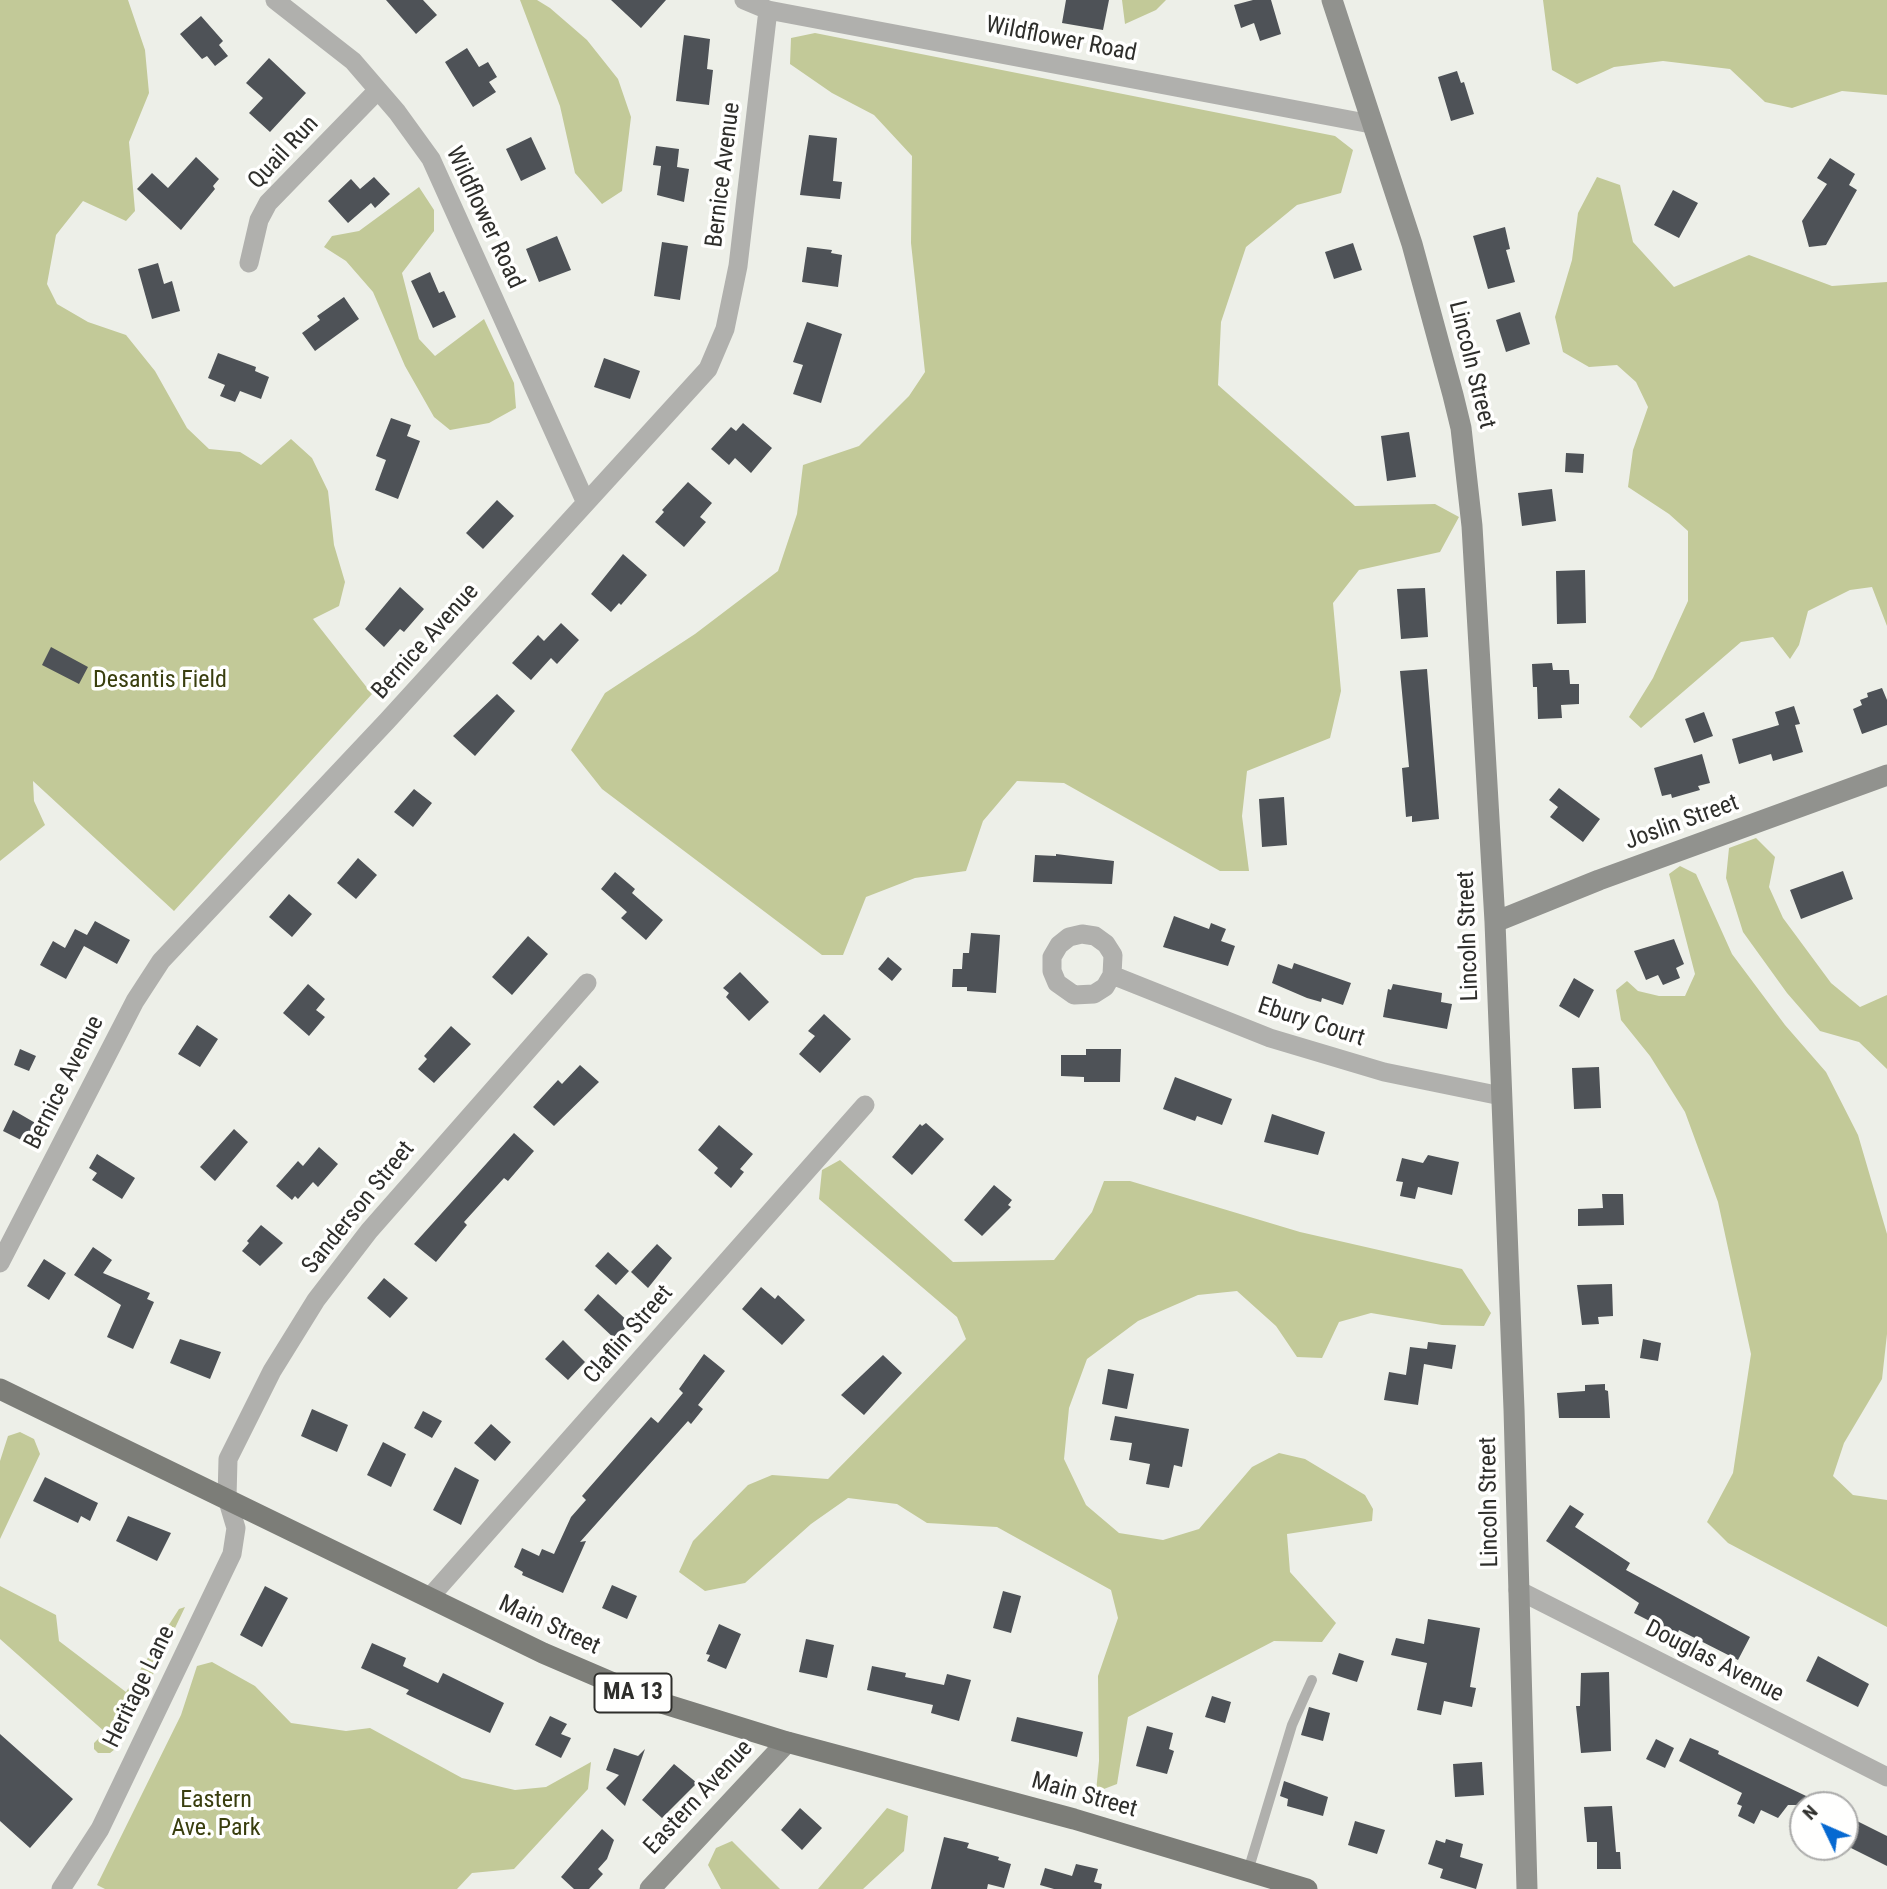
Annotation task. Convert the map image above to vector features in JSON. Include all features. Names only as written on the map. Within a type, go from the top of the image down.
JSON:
[{"type":"main road","name":"Main Street","points":[[0,1389],[628,1691],[787,1742],[1074,1819],[1307,1889]]},
{"type":"street","name":"Wildflower Road","points":[[275,0],[343,52],[379,90],[416,136],[439,174],[586,503]]},
{"type":"street","name":"Wildflower Road","points":[[744,0],[768,10],[1371,124]]},
{"type":"street","name":"Lincoln Street","points":[[1332,0],[1415,253],[1461,428],[1472,526],[1495,922],[1527,1889]]},
{"type":"street","name":"Bernice Avenue","points":[[0,1263],[135,1001],[161,961],[387,721],[708,369],[721,343],[738,265],[768,10]]},
{"type":"street","name":"Quail Run","points":[[249,263],[260,220],[268,202],[379,90]]},
{"type":"street","name":"Joslin Street","points":[[1495,922],[1599,880],[1887,775]]},
{"type":"street","name":"Ebury Court","points":[[1112,975],[1270,1038],[1321,1054],[1384,1072],[1502,1096]]},
{"type":"street","name":"Sanderson Street","points":[[227,1498],[228,1459],[272,1371],[316,1300],[404,1188],[587,983]]},
{"type":"street","name":"Claflin Street","points":[[430,1597],[865,1105]]},
{"type":"street","name":"Heritage Lane","points":[[61,1889],[100,1829],[232,1554],[236,1528],[227,1498]]},
{"type":"street","name":"Douglas Avenue","points":[[1518,1590],[1887,1777]]},
{"type":"street","name":"Eastern Avenue","points":[[650,1889],[787,1742]]},
{"type":"lane","points":[[1248,1871],[1292,1725],[1311,1680]]},
{"type":"green space","name":"Desantis Field","points":[[0,0],[128,0],[145,50],[149,93],[129,142],[135,211],[126,221],[83,201],[56,235],[47,284],[57,304],[88,322],[126,335],[155,371],[187,428],[209,449],[240,452],[261,465],[291,439],[312,458],[328,491],[334,545],[345,582],[339,606],[313,619],[372,694],[174,911],[33,781],[34,801],[45,825],[0,861]]},
{"type":"green space","points":[[520,0],[537,0],[550,8],[587,40],[618,79],[631,117],[622,191],[602,204],[575,173],[560,106]]},
{"type":"green space","points":[[1122,0],[1166,0],[1156,10],[1125,24]]},
{"type":"green space","points":[[1543,0],[1887,0],[1887,95],[1842,91],[1792,108],[1765,102],[1730,69],[1663,61],[1614,67],[1577,84],[1552,70]]},
{"type":"green space","points":[[815,33],[1335,136],[1353,150],[1341,193],[1297,205],[1246,247],[1221,322],[1218,385],[1355,506],[1435,504],[1459,517],[1440,552],[1359,570],[1333,603],[1341,691],[1330,738],[1247,771],[1242,816],[1249,871],[1220,871],[1064,783],[1017,781],[983,821],[966,871],[915,878],[866,897],[843,955],[822,955],[602,789],[571,750],[605,693],[695,634],[778,571],[797,514],[803,465],[859,446],[909,396],[925,372],[911,243],[912,156],[874,115],[832,93],[790,64],[791,38]]},
{"type":"green space","points":[[1597,177],[1620,185],[1633,242],[1674,287],[1749,255],[1832,286],[1887,282],[1887,626],[1872,587],[1850,590],[1808,611],[1799,645],[1790,659],[1773,637],[1741,642],[1641,728],[1629,717],[1653,678],[1688,601],[1688,531],[1669,514],[1628,487],[1633,450],[1648,407],[1636,382],[1617,365],[1589,367],[1563,352],[1555,317],[1572,260],[1578,213]]},
{"type":"green space","points":[[419,187],[434,210],[434,231],[402,273],[419,339],[435,356],[484,319],[514,383],[516,408],[489,423],[450,430],[434,417],[405,366],[373,292],[346,261],[324,247],[332,236],[359,231]]},
{"type":"green space","points":[[1756,838],[1775,857],[1769,887],[1783,918],[1831,983],[1860,1007],[1887,995],[1887,1069],[1859,1042],[1820,1031],[1787,993],[1743,932],[1726,878],[1729,848]]},
{"type":"green space","points":[[1680,866],[1696,874],[1732,954],[1785,1025],[1826,1072],[1858,1135],[1887,1234],[1887,1334],[1882,1379],[1844,1443],[1833,1476],[1853,1495],[1887,1500],[1887,1627],[1728,1543],[1707,1522],[1733,1473],[1751,1354],[1718,1202],[1685,1112],[1650,1056],[1621,1020],[1616,990],[1627,981],[1638,991],[1659,996],[1685,996],[1695,974],[1669,874]]},
{"type":"green space","points":[[840,1160],[953,1262],[1054,1260],[1092,1212],[1104,1181],[1130,1181],[1300,1232],[1462,1269],[1491,1313],[1484,1326],[1442,1325],[1371,1313],[1339,1322],[1322,1358],[1297,1357],[1276,1326],[1237,1291],[1198,1295],[1138,1321],[1087,1359],[1069,1408],[1064,1459],[1086,1505],[1119,1533],[1163,1540],[1199,1529],[1252,1467],[1279,1453],[1305,1459],[1365,1495],[1373,1509],[1372,1521],[1287,1534],[1290,1572],[1336,1623],[1322,1642],[1274,1641],[1128,1717],[1117,1784],[1096,1792],[1099,1761],[1098,1676],[1118,1618],[1111,1590],[997,1527],[927,1523],[897,1504],[848,1498],[811,1524],[745,1583],[705,1591],[679,1572],[693,1541],[748,1485],[772,1475],[828,1479],[966,1339],[957,1317],[819,1199],[822,1170]]},
{"type":"green space","points":[[20,1432],[34,1439],[40,1454],[0,1539],[0,1461],[8,1436]]},
{"type":"green space","points":[[0,1586],[56,1615],[59,1641],[126,1692],[179,1609],[185,1607],[119,1746],[110,1753],[98,1753],[94,1749],[94,1743],[105,1732],[0,1639]]},
{"type":"green space","name":"Eastern Ave. Park","points":[[212,1662],[255,1686],[291,1723],[346,1731],[370,1728],[462,1778],[515,1790],[546,1787],[591,1762],[588,1789],[514,1869],[472,1873],[457,1889],[105,1889],[97,1885],[181,1715],[197,1666]]},
{"type":"green space","points":[[887,1808],[908,1816],[904,1851],[863,1889],[818,1889]]},
{"type":"green space","points":[[732,1841],[780,1889],[721,1889],[708,1865],[716,1848]]},
{"type":"building","points":[[386,0],[423,0],[437,15],[416,34]]},
{"type":"building","points":[[611,0],[666,0],[641,28]]},
{"type":"building","points":[[1066,0],[1109,0],[1103,30],[1062,23]]},
{"type":"building","points":[[1253,0],[1271,0],[1281,34],[1260,41],[1254,23],[1241,28],[1234,5]]},
{"type":"building","points":[[201,16],[223,41],[219,45],[228,56],[215,66],[207,56],[202,59],[180,34]]},
{"type":"building","points":[[684,35],[710,39],[707,69],[713,70],[709,105],[676,101]]},
{"type":"building","points":[[467,48],[479,67],[488,62],[497,77],[489,82],[496,92],[473,107],[445,62]]},
{"type":"building","points":[[269,58],[306,93],[270,132],[249,113],[263,98],[246,83]]},
{"type":"building","points":[[1457,71],[1461,83],[1464,82],[1474,114],[1451,121],[1438,77]]},
{"type":"building","points":[[809,135],[837,138],[833,181],[842,182],[840,199],[800,195]]},
{"type":"building","points":[[531,137],[546,169],[521,181],[506,149]]},
{"type":"building","points":[[656,146],[679,149],[677,167],[689,169],[684,202],[657,195],[661,166],[653,165]]},
{"type":"building","points":[[196,157],[219,179],[213,186],[215,189],[181,230],[137,189],[152,173],[168,188]]},
{"type":"building","points":[[1830,158],[1855,174],[1849,185],[1857,190],[1826,245],[1809,247],[1802,221],[1827,184],[1817,178]]},
{"type":"building","points":[[374,177],[390,194],[375,208],[371,203],[348,223],[328,201],[351,179],[360,189]]},
{"type":"building","points":[[1673,190],[1698,203],[1679,238],[1654,225]]},
{"type":"building","points":[[1505,227],[1510,249],[1506,250],[1515,282],[1488,289],[1473,236]]},
{"type":"building","points":[[557,236],[571,270],[539,282],[526,249]]},
{"type":"building","points":[[662,242],[688,246],[680,300],[654,296]]},
{"type":"building","points":[[1353,243],[1362,270],[1334,279],[1325,252]]},
{"type":"building","points":[[807,247],[832,250],[831,253],[842,255],[838,287],[802,282]]},
{"type":"building","points":[[158,263],[164,284],[172,281],[180,311],[152,319],[138,269]]},
{"type":"building","points":[[430,272],[439,293],[444,291],[456,317],[433,328],[411,281]]},
{"type":"building","points":[[344,297],[359,319],[315,351],[302,333],[320,320],[317,316]]},
{"type":"building","points":[[1520,312],[1530,344],[1506,352],[1496,320]]},
{"type":"building","points":[[807,322],[842,334],[821,403],[793,394],[803,365],[793,362]]},
{"type":"building","points":[[218,353],[256,367],[255,371],[269,377],[261,399],[240,391],[235,402],[220,396],[225,385],[208,378]]},
{"type":"building","points":[[604,358],[640,371],[630,399],[594,387]]},
{"type":"building","points":[[391,418],[411,425],[407,436],[420,441],[398,499],[375,490],[386,460],[376,456]]},
{"type":"building","points":[[743,423],[772,448],[751,473],[735,458],[729,465],[711,449],[731,427],[736,431]]},
{"type":"building","points":[[1409,432],[1416,477],[1387,481],[1381,436]]},
{"type":"building","points":[[1566,453],[1584,454],[1583,473],[1565,472]]},
{"type":"building","points":[[688,482],[712,503],[700,517],[706,522],[684,547],[655,522],[664,512],[662,510]]},
{"type":"building","points":[[1552,489],[1556,521],[1522,526],[1518,493]]},
{"type":"building","points":[[497,500],[514,516],[483,549],[466,533]]},
{"type":"building","points":[[623,554],[647,575],[621,605],[619,603],[611,612],[591,594]]},
{"type":"building","points":[[1585,570],[1586,623],[1557,624],[1556,571]]},
{"type":"building","points":[[400,587],[424,609],[404,632],[400,629],[384,647],[365,629]]},
{"type":"building","points":[[1425,588],[1428,637],[1401,639],[1397,589]]},
{"type":"building","points":[[561,623],[579,640],[557,664],[551,658],[531,680],[512,663],[538,635],[544,641]]},
{"type":"building","points":[[51,647],[88,667],[79,684],[42,665]]},
{"type":"building","points":[[1552,663],[1553,670],[1569,670],[1570,684],[1579,684],[1579,704],[1561,705],[1562,718],[1538,719],[1537,687],[1533,687],[1532,664]]},
{"type":"building","points":[[1427,669],[1439,819],[1412,822],[1412,816],[1406,817],[1402,768],[1409,767],[1400,671]]},
{"type":"building","points":[[1882,688],[1887,700],[1887,725],[1862,734],[1853,709],[1862,705],[1860,700],[1868,697],[1867,693]]},
{"type":"building","points":[[497,694],[515,711],[475,756],[453,736]]},
{"type":"building","points":[[1794,706],[1800,724],[1795,725],[1803,752],[1773,761],[1771,754],[1739,764],[1732,739],[1779,725],[1775,712]]},
{"type":"building","points":[[1704,712],[1713,736],[1694,743],[1685,719]]},
{"type":"building","points":[[1702,754],[1710,783],[1698,786],[1700,790],[1672,798],[1671,794],[1662,796],[1654,768]]},
{"type":"building","points":[[1559,788],[1600,819],[1583,842],[1550,817],[1558,807],[1549,800]]},
{"type":"building","points":[[414,789],[432,803],[413,827],[394,812]]},
{"type":"building","points":[[1284,797],[1287,845],[1262,847],[1259,799]]},
{"type":"building","points":[[1056,854],[1114,861],[1112,884],[1033,882],[1035,855]]},
{"type":"building","points":[[358,858],[377,875],[356,899],[337,883]]},
{"type":"building","points":[[1843,871],[1853,899],[1801,919],[1790,890]]},
{"type":"building","points":[[615,872],[635,889],[632,893],[663,920],[646,940],[621,918],[627,912],[601,889]]},
{"type":"building","points":[[289,894],[312,914],[292,937],[269,917]]},
{"type":"building","points":[[1174,916],[1209,929],[1211,923],[1226,929],[1221,941],[1235,946],[1228,966],[1163,947]]},
{"type":"building","points":[[95,921],[130,940],[117,964],[84,946],[66,979],[40,965],[53,941],[65,948],[75,929],[87,935]]},
{"type":"building","points":[[971,933],[1000,935],[996,993],[952,987],[953,969],[962,969],[963,953],[969,953]]},
{"type":"building","points":[[528,936],[548,954],[512,995],[492,977]]},
{"type":"building","points":[[1674,939],[1684,964],[1676,968],[1680,978],[1663,985],[1658,975],[1646,980],[1634,951]]},
{"type":"building","points":[[888,957],[902,969],[892,981],[878,969]]},
{"type":"building","points":[[1294,963],[1351,983],[1343,1005],[1322,998],[1321,1002],[1307,998],[1272,983],[1278,964],[1292,969]]},
{"type":"building","points":[[740,972],[769,1002],[749,1021],[726,997],[729,993],[723,988]]},
{"type":"building","points":[[1574,978],[1594,990],[1579,1018],[1559,1006]]},
{"type":"building","points":[[308,984],[325,999],[316,1010],[325,1017],[309,1036],[283,1013]]},
{"type":"building","points":[[1393,984],[1442,993],[1441,1002],[1452,1004],[1447,1029],[1383,1017],[1388,989],[1391,990]]},
{"type":"building","points":[[824,1014],[851,1039],[820,1073],[799,1054],[815,1036],[808,1031]]},
{"type":"building","points":[[197,1025],[218,1039],[200,1067],[178,1054]]},
{"type":"building","points":[[451,1026],[471,1044],[434,1083],[418,1069],[427,1059],[424,1056]]},
{"type":"building","points":[[20,1049],[36,1056],[29,1071],[14,1065]]},
{"type":"building","points":[[1086,1049],[1121,1049],[1120,1082],[1084,1082],[1084,1077],[1061,1076],[1061,1055],[1086,1055]]},
{"type":"building","points":[[580,1065],[599,1082],[554,1126],[533,1107],[558,1080],[562,1084]]},
{"type":"building","points":[[1599,1067],[1601,1108],[1574,1109],[1572,1068]]},
{"type":"building","points":[[1175,1077],[1232,1099],[1222,1125],[1197,1116],[1195,1121],[1163,1109]]},
{"type":"building","points":[[13,1110],[44,1128],[35,1147],[3,1131]]},
{"type":"building","points":[[1272,1114],[1325,1132],[1318,1155],[1264,1142]]},
{"type":"building","points":[[926,1123],[944,1139],[912,1175],[892,1157],[920,1124],[922,1126]]},
{"type":"building","points":[[719,1125],[753,1154],[740,1169],[744,1172],[731,1188],[714,1173],[718,1168],[698,1150]]},
{"type":"building","points":[[234,1129],[248,1142],[215,1181],[200,1167]]},
{"type":"building","points":[[514,1133],[534,1151],[508,1181],[504,1178],[464,1222],[467,1225],[436,1262],[414,1244]]},
{"type":"building","points":[[319,1147],[338,1164],[318,1187],[313,1182],[298,1199],[295,1196],[292,1200],[276,1186],[298,1161],[303,1166]]},
{"type":"building","points":[[97,1154],[135,1178],[122,1199],[92,1180],[97,1173],[89,1168]]},
{"type":"building","points":[[1428,1155],[1459,1162],[1452,1195],[1418,1187],[1415,1199],[1400,1196],[1403,1182],[1396,1181],[1402,1158],[1423,1163]]},
{"type":"building","points":[[994,1185],[1012,1200],[1008,1205],[1011,1207],[982,1236],[964,1220]]},
{"type":"building","points":[[1602,1194],[1623,1194],[1624,1225],[1578,1226],[1578,1209],[1603,1208]]},
{"type":"building","points":[[261,1225],[283,1243],[260,1266],[242,1251]]},
{"type":"building","points":[[657,1244],[672,1258],[648,1288],[631,1272]]},
{"type":"building","points":[[93,1247],[112,1260],[103,1273],[150,1293],[147,1299],[154,1302],[133,1349],[107,1337],[121,1305],[74,1275]]},
{"type":"building","points":[[608,1252],[629,1271],[616,1285],[595,1266]]},
{"type":"building","points":[[44,1259],[66,1273],[49,1300],[27,1286]]},
{"type":"building","points":[[384,1278],[408,1298],[390,1318],[367,1298]]},
{"type":"building","points":[[1612,1284],[1613,1316],[1598,1317],[1599,1324],[1582,1325],[1577,1285]]},
{"type":"building","points":[[761,1287],[775,1299],[778,1295],[805,1320],[782,1345],[742,1309]]},
{"type":"building","points":[[598,1294],[630,1323],[615,1339],[584,1310]]},
{"type":"building","points":[[180,1339],[221,1352],[210,1379],[170,1363]]},
{"type":"building","points":[[1643,1339],[1661,1343],[1658,1361],[1640,1358]]},
{"type":"building","points":[[563,1340],[585,1362],[568,1380],[545,1359]]},
{"type":"building","points":[[1428,1342],[1456,1345],[1452,1369],[1424,1364],[1418,1405],[1384,1400],[1389,1372],[1406,1375],[1410,1347],[1427,1349]]},
{"type":"building","points":[[704,1354],[725,1371],[698,1405],[703,1409],[691,1424],[688,1421],[580,1542],[586,1541],[563,1593],[522,1575],[523,1572],[514,1567],[522,1548],[539,1556],[542,1549],[554,1554],[571,1517],[586,1500],[582,1496],[651,1417],[658,1423],[683,1393],[679,1389]]},
{"type":"building","points":[[883,1355],[902,1373],[864,1415],[841,1395]]},
{"type":"building","points":[[1108,1369],[1134,1374],[1127,1409],[1102,1404]]},
{"type":"building","points":[[1605,1384],[1610,1418],[1559,1418],[1557,1393],[1585,1391],[1585,1385]]},
{"type":"building","points":[[312,1409],[348,1425],[337,1452],[301,1436]]},
{"type":"building","points":[[423,1411],[442,1421],[432,1438],[414,1428]]},
{"type":"building","points":[[1115,1416],[1189,1429],[1182,1467],[1174,1465],[1169,1488],[1146,1484],[1150,1464],[1129,1460],[1132,1443],[1110,1440]]},
{"type":"building","points":[[491,1424],[511,1442],[495,1461],[474,1443]]},
{"type":"building","points":[[383,1442],[406,1454],[391,1487],[367,1475]]},
{"type":"building","points":[[455,1467],[479,1480],[461,1525],[433,1510]]},
{"type":"building","points":[[45,1477],[98,1503],[90,1521],[81,1516],[78,1523],[33,1501]]},
{"type":"building","points":[[1570,1505],[1584,1514],[1575,1527],[1630,1563],[1626,1570],[1750,1637],[1738,1660],[1679,1630],[1677,1635],[1634,1613],[1639,1603],[1546,1541]]},
{"type":"building","points":[[128,1516],[171,1533],[157,1561],[116,1541]]},
{"type":"building","points":[[612,1585],[637,1596],[627,1619],[602,1608]]},
{"type":"building","points":[[265,1586],[288,1598],[262,1647],[240,1635]]},
{"type":"building","points":[[1003,1591],[1021,1596],[1011,1633],[993,1628]]},
{"type":"building","points":[[1428,1619],[1480,1628],[1470,1687],[1476,1688],[1472,1707],[1444,1701],[1441,1715],[1417,1710],[1427,1663],[1391,1655],[1396,1638],[1424,1644]]},
{"type":"building","points":[[719,1624],[741,1634],[726,1669],[707,1661],[710,1655],[706,1654]]},
{"type":"building","points":[[806,1639],[834,1645],[827,1678],[799,1672]]},
{"type":"building","points":[[372,1643],[406,1658],[403,1666],[438,1683],[443,1673],[504,1703],[490,1733],[406,1694],[409,1690],[361,1668]]},
{"type":"building","points":[[1339,1653],[1364,1661],[1357,1682],[1332,1674]]},
{"type":"building","points":[[1818,1656],[1869,1684],[1858,1707],[1806,1681]]},
{"type":"building","points":[[872,1666],[906,1673],[905,1677],[944,1685],[947,1674],[971,1680],[959,1721],[931,1713],[933,1705],[867,1690]]},
{"type":"building","points":[[1609,1672],[1611,1751],[1581,1753],[1576,1706],[1580,1706],[1581,1673]]},
{"type":"building","points":[[1212,1696],[1231,1702],[1225,1723],[1205,1717]]},
{"type":"building","points":[[1309,1707],[1330,1713],[1323,1741],[1301,1735]]},
{"type":"building","points":[[550,1716],[567,1724],[561,1734],[571,1738],[561,1758],[535,1745]]},
{"type":"building","points":[[1017,1717],[1083,1732],[1077,1757],[1011,1741]]},
{"type":"building","points":[[1147,1726],[1173,1733],[1169,1749],[1174,1751],[1167,1774],[1136,1766]]},
{"type":"building","points":[[0,1734],[73,1799],[30,1848],[0,1821]]},
{"type":"building","points":[[1690,1738],[1796,1791],[1789,1791],[1789,1805],[1778,1818],[1761,1810],[1754,1824],[1738,1816],[1742,1806],[1737,1804],[1742,1793],[1679,1761]]},
{"type":"building","points":[[1656,1739],[1674,1748],[1665,1768],[1646,1759]]},
{"type":"building","points":[[614,1748],[638,1756],[645,1749],[625,1806],[606,1788],[619,1775],[606,1770]]},
{"type":"building","points":[[1482,1762],[1484,1795],[1455,1797],[1453,1764]]},
{"type":"building","points":[[674,1764],[697,1783],[662,1818],[642,1800]]},
{"type":"building","points":[[1284,1781],[1328,1797],[1323,1816],[1287,1806],[1288,1799],[1280,1796]]},
{"type":"building","points":[[1612,1806],[1616,1852],[1620,1852],[1621,1869],[1597,1869],[1597,1842],[1587,1842],[1584,1807]]},
{"type":"building","points":[[800,1808],[822,1828],[802,1850],[781,1830]]},
{"type":"building","points":[[1355,1821],[1385,1830],[1377,1854],[1348,1845]]},
{"type":"building","points":[[1859,1822],[1887,1836],[1887,1866],[1859,1852]]},
{"type":"building","points":[[602,1829],[614,1840],[607,1859],[598,1869],[603,1874],[589,1889],[574,1889],[561,1877]]},
{"type":"building","points":[[944,1837],[969,1843],[967,1848],[999,1857],[998,1860],[1011,1864],[1004,1888],[988,1884],[987,1889],[931,1889]]},
{"type":"building","points":[[1446,1839],[1463,1844],[1460,1857],[1483,1864],[1476,1889],[1440,1878],[1443,1869],[1428,1864],[1436,1840],[1445,1843]]},
{"type":"building","points":[[1076,1864],[1098,1869],[1094,1882],[1102,1884],[1101,1889],[1054,1889],[1040,1885],[1045,1868],[1072,1876]]}]
